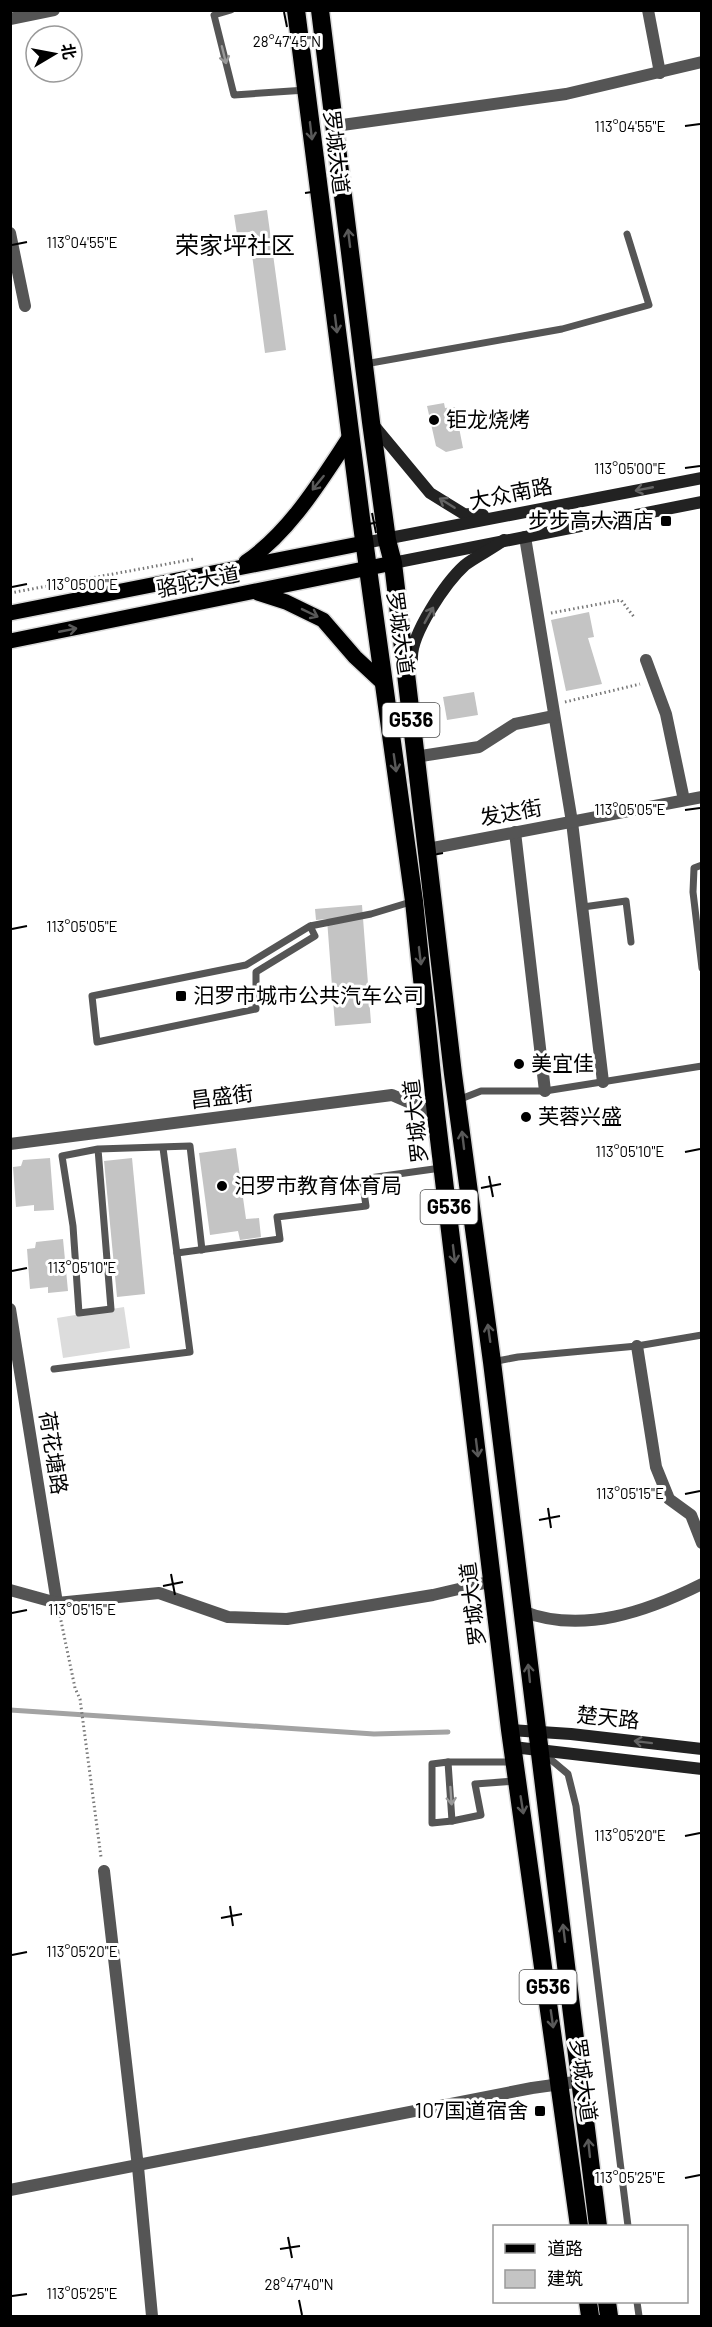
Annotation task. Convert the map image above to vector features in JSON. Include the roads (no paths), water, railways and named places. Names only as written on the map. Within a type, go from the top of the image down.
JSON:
[{"type":"highway","name":"罗城大道","points":[[296,10],[364,543],[414,901],[436,1114],[512,1746],[561,2083],[579,2225]]},
{"type":"highway","name":"罗城大道","points":[[320,10],[371,422],[387,540],[393,563],[429,877],[492,1362],[598,2225]]},
{"type":"main road","points":[[371,422],[430,493],[464,514],[502,516]]},
{"type":"main road","points":[[241,566],[271,544],[324,476],[351,435]]},
{"type":"main road","name":"大众南路","points":[[364,543],[702,478]]},
{"type":"main road","points":[[393,563],[702,502]]},
{"type":"main road","points":[[429,877],[433,848],[411,648],[433,606],[465,566],[504,540]]},
{"type":"main road","name":"骆驼大道","points":[[10,613],[364,543]]},
{"type":"main road","name":"骆驼大道","points":[[10,641],[393,563]]},
{"type":"main road","points":[[255,592],[286,602],[323,620],[384,684]]},
{"type":"main road","name":"楚天路","points":[[512,1746],[536,1731],[702,1749]]},
{"type":"main road","name":"楚天路","points":[[512,1746],[702,1769]]},
{"type":"street","points":[[10,19],[54,10]]},
{"type":"street","points":[[648,10],[660,73]]},
{"type":"street","points":[[335,126],[566,94],[702,62]]},
{"type":"street","points":[[10,232],[25,306]]},
{"type":"street","points":[[525,537],[572,822],[603,1082]]},
{"type":"street","points":[[646,660],[666,714],[684,800]]},
{"type":"street","points":[[422,756],[479,747],[515,724],[553,711]]},
{"type":"street","name":"发达街","points":[[433,848],[702,797]]},
{"type":"street","points":[[515,832],[545,1091]]},
{"type":"street","name":"昌盛街","points":[[10,1144],[392,1095],[436,1114]]},
{"type":"street","name":"荷花塘路","points":[[10,1309],[57,1602]]},
{"type":"street","points":[[637,1346],[656,1467],[669,1500],[691,1515],[702,1543]]},
{"type":"street","points":[[10,1590],[57,1602],[159,1593],[228,1617],[287,1619],[433,1595],[493,1581]]},
{"type":"street","points":[[522,1611],[554,1619],[615,1618],[664,1603],[702,1584]]},
{"type":"street","points":[[104,1871],[138,2167],[152,2316]]},
{"type":"street","points":[[10,2190],[138,2167],[561,2083],[582,2081]]},
{"type":"lane","points":[[231,10],[214,15],[234,95],[306,90]]},
{"type":"lane","points":[[365,364],[562,329],[649,305],[627,234]]},
{"type":"lane","points":[[702,865],[694,868],[693,892],[702,968]]},
{"type":"lane","points":[[310,926],[315,936],[256,972],[256,1009],[97,1042],[92,996],[246,965],[310,926],[370,914],[414,901]]},
{"type":"lane","points":[[583,907],[626,901],[631,942]]},
{"type":"lane","points":[[458,1100],[481,1091],[545,1091],[702,1066]]},
{"type":"lane","points":[[98,1149],[111,1309],[79,1313],[73,1226],[62,1156],[98,1149],[190,1146],[202,1250]]},
{"type":"lane","points":[[54,1370],[190,1352],[163,1148]]},
{"type":"lane","points":[[177,1253],[280,1239],[277,1217],[366,1206],[362,1179],[444,1167]]},
{"type":"lane","points":[[492,1362],[518,1357],[637,1346],[702,1335]]},
{"type":"lane","points":[[512,1746],[432,1764],[432,1823],[481,1815],[475,1784],[518,1781]]},
{"type":"lane","points":[[538,1750],[568,1774],[576,1806],[628,2225]]},
{"type":"lane","points":[[448,1762],[452,1821]]},
{"type":"waterway","points":[[10,1710],[374,1734],[448,1732]]},
{"type":"place","name":"钜龙烧烤","points":[[434,420]]},
{"type":"place","name":"步步高大酒店","points":[[666,521]]},
{"type":"place","name":"汨罗市城市公共汽车公司","points":[[181,996]]},
{"type":"place","name":"美宜佳","points":[[519,1064]]},
{"type":"place","name":"芙蓉兴盛","points":[[526,1117]]},
{"type":"place","name":"汨罗市教育体育局","points":[[222,1186]]},
{"type":"place","name":"107国道宿舍","points":[[540,2111]]},
{"type":"district","name":"荣家坪社区","points":[[235,246]]}]
